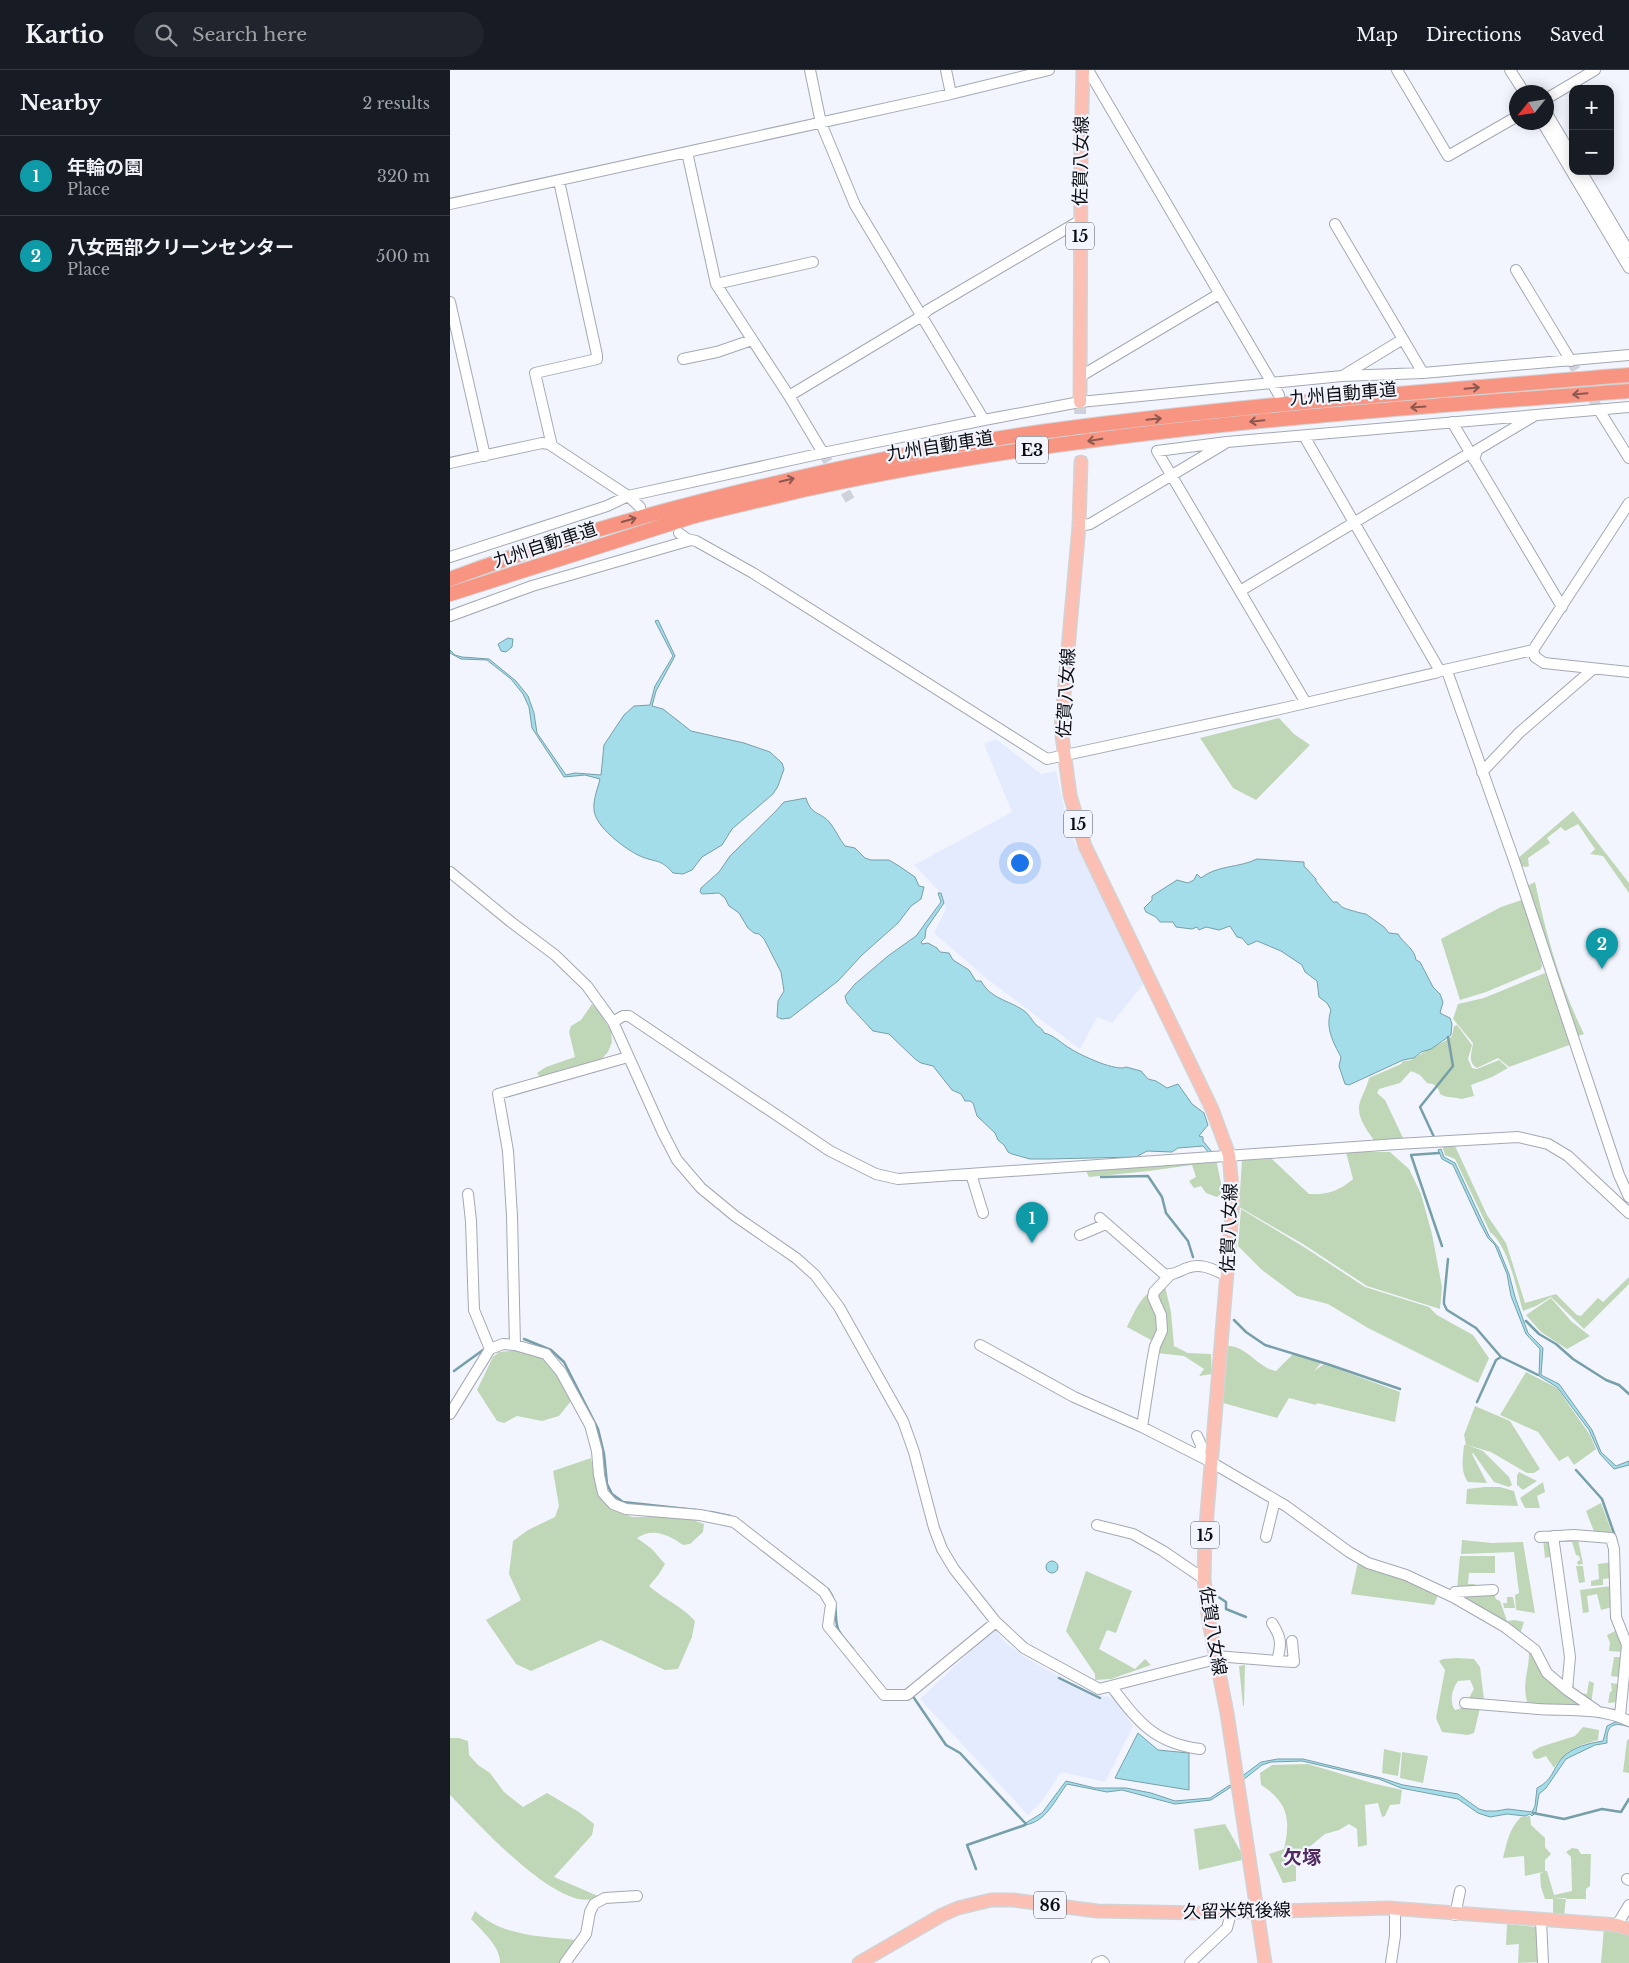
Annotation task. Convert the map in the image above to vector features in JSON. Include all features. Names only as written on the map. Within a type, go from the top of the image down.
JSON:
[{"type":"highway","name":"九州自動車道","points":[[450,579],[504,558],[679,506],[829,470],[921,452],[1068,428],[1271,406],[1629,376]]},
{"type":"highway","name":"九州自動車道","points":[[450,594],[694,516],[804,490],[915,468],[1145,433],[1296,417],[1629,390]]},
{"type":"main road","name":"佐賀八女線","points":[[1080,402],[1080,220],[1083,70]]},
{"type":"main road","name":"佐賀八女線","points":[[1081,462],[1078,526],[1061,728],[1070,795],[1085,846],[1212,1109],[1228,1155],[1232,1209],[1206,1459],[1204,1579],[1209,1622],[1226,1713],[1265,1963]]},
{"type":"main road","name":"久留米筑後線","points":[[860,1963],[942,1915],[958,1908],[991,1900],[1013,1900],[1097,1911],[1231,1913],[1396,1909],[1623,1927]]},
{"type":"street","points":[[810,70],[821,123],[855,205],[984,420]]},
{"type":"street","points":[[946,70],[951,94]]},
{"type":"street","points":[[450,204],[951,94],[1050,70]]},
{"type":"street","points":[[1088,70],[1279,395]]},
{"type":"street","points":[[1397,70],[1448,156],[1509,120]]},
{"type":"street","points":[[1510,70],[1520,85]]},
{"type":"street","points":[[1554,94],[1594,70]]},
{"type":"street","points":[[1554,125],[1569,150]]},
{"type":"street","points":[[1547,130],[1629,268]]},
{"type":"street","points":[[687,152],[716,284],[789,396],[823,453]]},
{"type":"street","points":[[1583,175],[1629,252]]},
{"type":"street","points":[[552,446],[535,373],[597,359],[559,181]]},
{"type":"street","points":[[789,396],[922,316],[928,310],[1080,220]]},
{"type":"street","points":[[1335,224],[1422,372]]},
{"type":"street","points":[[716,284],[813,262]]},
{"type":"street","points":[[1516,270],[1571,361]]},
{"type":"street","points":[[1081,376],[1219,294]]},
{"type":"street","points":[[450,302],[454,344],[484,456]]},
{"type":"street","points":[[1342,376],[1402,339]]},
{"type":"street","points":[[684,359],[717,352],[752,340]]},
{"type":"street","points":[[450,557],[607,506],[628,496],[823,453],[1080,402],[1342,376],[1422,372],[1629,355]]},
{"type":"street","points":[[1306,703],[1157,451],[1300,434],[1629,407]]},
{"type":"street","points":[[1599,410],[1629,458]]},
{"type":"street","points":[[1240,591],[1472,457],[1477,450],[1537,414]]},
{"type":"street","points":[[1452,422],[1562,607]]},
{"type":"street","points":[[1300,434],[1443,671],[1514,860],[1619,1175],[1629,1197]]},
{"type":"street","points":[[1078,526],[1090,524],[1172,477],[1227,442]]},
{"type":"street","points":[[450,463],[542,443],[552,446],[628,496],[640,507]]},
{"type":"street","points":[[679,533],[753,573],[1047,758],[1282,713],[1306,703],[1533,650],[1629,503]]},
{"type":"street","points":[[450,616],[532,586],[691,540]]},
{"type":"street","points":[[1533,650],[1535,657],[1544,663],[1629,672]]},
{"type":"street","points":[[1482,772],[1520,732],[1593,669]]},
{"type":"street","points":[[450,872],[555,956],[587,986],[613,1022],[663,1133],[678,1160],[701,1188],[735,1216],[796,1258],[815,1275],[839,1307],[903,1421],[914,1452],[934,1528],[942,1549],[954,1569],[996,1622],[1024,1648],[1098,1689],[1216,1658],[1294,1662],[1292,1641]]},
{"type":"street","points":[[613,1022],[623,1016],[629,1016],[830,1151],[876,1174],[898,1179],[1228,1155],[1518,1138],[1548,1144],[1568,1156],[1629,1213]]},
{"type":"street","points":[[515,1345],[512,1216],[508,1151],[498,1094],[628,1057]]},
{"type":"street","points":[[971,1174],[983,1213]]},
{"type":"street","points":[[468,1194],[471,1221],[474,1310],[490,1349]]},
{"type":"street","points":[[1080,1235],[1100,1221],[1164,1274],[1170,1275]]},
{"type":"street","points":[[1142,1427],[1154,1354],[1162,1331],[1161,1315],[1153,1297],[1154,1292],[1170,1275],[1188,1267],[1209,1267],[1221,1273]]},
{"type":"street","points":[[450,1414],[490,1349],[503,1344],[515,1345],[546,1354],[561,1372],[590,1426],[597,1451],[603,1493],[613,1504],[626,1509],[700,1515],[734,1522],[824,1592],[831,1604],[828,1626],[884,1695],[907,1695],[996,1622]]},
{"type":"street","points":[[980,1345],[1074,1397],[1142,1427],[1206,1459],[1274,1500],[1368,1563],[1407,1576],[1453,1597],[1505,1627],[1535,1650],[1547,1673],[1567,1690],[1596,1710]]},
{"type":"street","points":[[1197,1436],[1206,1459]]},
{"type":"street","points":[[1266,1537],[1274,1500]]},
{"type":"street","points":[[1098,1525],[1132,1534],[1204,1579]]},
{"type":"street","points":[[1465,1702],[1540,1709],[1596,1710],[1624,1718],[1627,1645],[1616,1616],[1614,1549],[1611,1538],[1574,1535],[1540,1537]]},
{"type":"street","points":[[1553,1536],[1570,1656],[1567,1690]]},
{"type":"street","points":[[1453,1597],[1455,1592],[1493,1590]]},
{"type":"street","points":[[1272,1622],[1280,1636],[1280,1650],[1277,1661]]},
{"type":"street","points":[[1111,1686],[1140,1724],[1183,1747],[1200,1749]]},
{"type":"street","points":[[1455,1915],[1460,1891]]},
{"type":"street","points":[[565,1963],[586,1934],[590,1912],[594,1904],[605,1898],[637,1896]]},
{"type":"street","points":[[1623,1927],[1629,1905]]},
{"type":"street","points":[[1391,1963],[1396,1909]]},
{"type":"street","points":[[1190,1963],[1227,1928],[1231,1913]]},
{"type":"street","points":[[1541,1920],[1542,1963]]},
{"type":"street","points":[[1097,1963],[1102,1960],[1104,1963]]},
{"type":"shaded area","points":[[996,739],[1041,774],[1056,771],[1070,833],[1145,982],[1112,1023],[1097,1017],[1080,1049],[986,978],[934,933],[946,908],[939,891],[914,865],[1012,812],[984,744]]},
{"type":"shaded area","points":[[994,1629],[1005,1642],[1024,1657],[1092,1694],[1114,1698],[1133,1726],[1105,1782],[1061,1772],[1042,1801],[1028,1815],[920,1699]]},
{"type":"green space","points":[[1279,718],[1294,734],[1310,745],[1256,800],[1233,788],[1200,738]]},
{"type":"green space","points":[[1573,811],[1629,883],[1629,893],[1603,856],[1590,854],[1595,849],[1578,824],[1565,831],[1561,827],[1547,838],[1550,843],[1528,858],[1529,866],[1520,866],[1517,859]]},
{"type":"green space","points":[[1535,882],[1555,960],[1575,1016],[1584,1034],[1578,1036],[1527,886]]},
{"type":"green space","points":[[1522,900],[1535,936],[1542,965],[1541,969],[1486,992],[1460,1000],[1441,939],[1501,907]]},
{"type":"green space","points":[[1545,973],[1572,1044],[1509,1067],[1498,1058],[1477,1068],[1474,1066],[1471,1060],[1473,1043],[1453,1019],[1458,1004],[1484,998]]},
{"type":"green space","points":[[592,1004],[599,1011],[611,1031],[612,1042],[608,1052],[599,1062],[540,1077],[537,1073],[546,1067],[575,1057],[569,1032],[571,1026],[581,1020]]},
{"type":"green space","points":[[1457,1025],[1472,1045],[1468,1059],[1472,1068],[1477,1069],[1499,1060],[1508,1068],[1471,1085],[1474,1096],[1461,1099],[1440,1094],[1436,1086],[1427,1083],[1420,1075],[1411,1071],[1400,1083],[1379,1089],[1377,1093],[1385,1100],[1404,1140],[1376,1143],[1363,1124],[1359,1113],[1360,1102],[1369,1078],[1401,1064],[1403,1061],[1411,1060],[1444,1041],[1452,1036],[1454,1026]]},
{"type":"green space","points":[[1442,1146],[1455,1146],[1487,1215],[1506,1243],[1525,1303],[1556,1294],[1577,1315],[1581,1316],[1598,1298],[1603,1302],[1629,1277],[1629,1284],[1584,1329],[1551,1297],[1523,1311],[1511,1268],[1502,1247],[1490,1232],[1455,1159],[1445,1155]]},
{"type":"green space","points":[[1346,1152],[1390,1152],[1409,1169],[1421,1194],[1432,1234],[1442,1287],[1440,1309],[1367,1286],[1303,1244],[1239,1207],[1242,1160],[1272,1159],[1309,1194],[1322,1194],[1343,1187],[1353,1179]]},
{"type":"green space","points":[[1216,1159],[1223,1193],[1217,1197],[1206,1193],[1201,1186],[1194,1188],[1189,1181],[1196,1177],[1192,1165],[1089,1177],[1086,1171],[1081,1169]]},
{"type":"green space","points":[[1241,1209],[1365,1287],[1429,1307],[1437,1315],[1473,1335],[1489,1358],[1478,1383],[1368,1328],[1328,1304],[1297,1296],[1262,1270],[1238,1246]]},
{"type":"green space","points":[[1165,1286],[1171,1312],[1174,1346],[1188,1353],[1211,1354],[1212,1374],[1199,1376],[1204,1369],[1184,1356],[1156,1353],[1153,1341],[1127,1327],[1141,1301],[1151,1291]]},
{"type":"green space","points":[[1551,1298],[1571,1321],[1590,1336],[1567,1349],[1541,1332],[1526,1315]]},
{"type":"green space","points":[[1227,1346],[1240,1349],[1263,1366],[1276,1371],[1293,1354],[1321,1363],[1314,1371],[1324,1364],[1400,1392],[1395,1422],[1289,1398],[1277,1418],[1223,1403]]},
{"type":"green space","points":[[523,1350],[545,1359],[559,1377],[571,1401],[559,1416],[542,1421],[517,1416],[504,1423],[497,1421],[477,1390],[493,1357],[499,1352]]},
{"type":"green space","points":[[1526,1372],[1557,1388],[1590,1435],[1596,1449],[1574,1465],[1568,1456],[1559,1461],[1538,1432],[1500,1415]]},
{"type":"green space","points":[[1475,1406],[1510,1421],[1540,1469],[1534,1473],[1527,1473],[1491,1452],[1467,1445],[1483,1451],[1509,1477],[1512,1485],[1509,1487],[1494,1482],[1473,1453],[1487,1483],[1468,1482],[1463,1469],[1464,1445],[1466,1445],[1464,1435]]},
{"type":"green space","points":[[591,1458],[598,1495],[610,1509],[632,1517],[685,1517],[704,1524],[703,1532],[690,1544],[683,1545],[667,1535],[655,1533],[649,1533],[637,1538],[652,1549],[665,1564],[649,1586],[695,1621],[692,1637],[678,1669],[665,1670],[601,1640],[531,1671],[516,1664],[486,1620],[521,1600],[509,1574],[513,1541],[528,1530],[555,1517],[559,1506],[553,1471]]},
{"type":"green space","points":[[1519,1472],[1537,1481],[1523,1490],[1517,1485]]},
{"type":"green space","points":[[1543,1482],[1545,1492],[1537,1496],[1540,1508],[1525,1508],[1520,1498]]},
{"type":"green space","points":[[1500,1487],[1514,1491],[1518,1506],[1466,1504],[1467,1489]]},
{"type":"green space","points":[[1601,1503],[1613,1535],[1595,1534],[1586,1511]]},
{"type":"green space","points":[[1551,1538],[1553,1556],[1545,1558],[1543,1539]]},
{"type":"green space","points":[[1557,1538],[1578,1539],[1583,1564],[1578,1565],[1579,1556],[1576,1555],[1572,1542],[1557,1542]]},
{"type":"green space","points":[[1462,1540],[1492,1543],[1523,1542],[1535,1613],[1516,1610],[1515,1595],[1519,1593],[1514,1552],[1461,1554]]},
{"type":"green space","points":[[1460,1556],[1495,1556],[1495,1573],[1469,1573],[1468,1584],[1475,1584],[1476,1588],[1457,1589]]},
{"type":"green space","points":[[1358,1562],[1439,1593],[1434,1605],[1351,1594]]},
{"type":"green space","points":[[1612,1562],[1612,1578],[1603,1579],[1603,1585],[1591,1586],[1591,1581],[1599,1579],[1598,1564]]},
{"type":"green space","points":[[1576,1566],[1583,1566],[1585,1582],[1579,1583]]},
{"type":"green space","points":[[1086,1571],[1132,1591],[1116,1633],[1107,1630],[1099,1649],[1135,1669],[1145,1659],[1151,1665],[1111,1679],[1095,1680],[1095,1674],[1066,1631]]},
{"type":"green space","points":[[1611,1586],[1612,1607],[1601,1610],[1597,1594],[1587,1596],[1589,1612],[1583,1613],[1580,1590]]},
{"type":"green space","points":[[1494,1594],[1496,1599],[1500,1601],[1507,1621],[1524,1622],[1520,1634],[1457,1595]]},
{"type":"green space","points":[[1507,1597],[1513,1597],[1515,1608],[1504,1608],[1503,1603],[1507,1603]]},
{"type":"green space","points":[[1617,1630],[1622,1642],[1622,1652],[1609,1651],[1610,1643],[1607,1635]]},
{"type":"green space","points":[[1529,1652],[1546,1674],[1584,1705],[1555,1707],[1527,1702],[1525,1682]]},
{"type":"green space","points":[[1614,1657],[1622,1657],[1619,1677],[1611,1676]]},
{"type":"green space","points":[[1443,1659],[1474,1659],[1480,1667],[1484,1699],[1474,1733],[1468,1735],[1442,1732],[1436,1718],[1445,1670],[1439,1661]],"holes":[[[1470,1680],[1474,1689],[1465,1705],[1455,1710],[1452,1703],[1452,1695],[1458,1681]]]},
{"type":"green space","points":[[1245,1665],[1244,1706],[1243,1706],[1239,1666]]},
{"type":"green space","points":[[1572,1673],[1574,1689],[1579,1690],[1579,1693],[1587,1694],[1589,1681],[1594,1683],[1591,1704],[1570,1686]]},
{"type":"green space","points":[[1611,1683],[1619,1684],[1618,1702],[1608,1703],[1610,1692],[1612,1691]]},
{"type":"green space","points":[[1583,1727],[1599,1730],[1598,1740],[1568,1752],[1554,1768],[1546,1756],[1538,1759],[1534,1758],[1532,1752],[1540,1747],[1575,1736]]},
{"type":"green space","points":[[450,1738],[468,1741],[469,1755],[478,1765],[490,1773],[504,1792],[523,1807],[547,1793],[579,1812],[594,1824],[592,1835],[554,1877],[598,1896],[583,1899],[564,1894],[542,1881],[498,1843],[450,1795]]},
{"type":"green space","points":[[1629,1739],[1629,1773],[1623,1772],[1627,1740]]},
{"type":"green space","points":[[1384,1749],[1401,1753],[1398,1776],[1382,1773]]},
{"type":"green space","points":[[1402,1752],[1428,1756],[1423,1783],[1400,1778]]},
{"type":"green space","points":[[1308,1764],[1402,1790],[1400,1804],[1390,1805],[1385,1816],[1382,1817],[1378,1803],[1365,1805],[1367,1845],[1358,1847],[1357,1829],[1349,1824],[1339,1830],[1325,1834],[1296,1858],[1296,1881],[1283,1883],[1269,1854],[1284,1849],[1287,1820],[1282,1805],[1277,1798],[1261,1785],[1260,1773],[1272,1765]]},
{"type":"green space","points":[[1530,1816],[1531,1825],[1545,1838],[1545,1847],[1551,1854],[1545,1860],[1545,1871],[1547,1871],[1554,1895],[1572,1891],[1571,1857],[1566,1852],[1572,1848],[1578,1849],[1581,1854],[1591,1854],[1590,1886],[1586,1889],[1586,1899],[1545,1899],[1541,1887],[1540,1874],[1543,1872],[1525,1876],[1524,1856],[1503,1858],[1514,1826],[1521,1817]]},
{"type":"green space","points":[[1225,1824],[1241,1852],[1242,1860],[1199,1870],[1194,1829]]},
{"type":"green space","points":[[1566,1898],[1564,1916],[1553,1915],[1553,1899]]},
{"type":"green space","points":[[475,1911],[486,1920],[510,1931],[576,1940],[561,1963],[500,1963],[494,1945],[471,1919]]},
{"type":"green space","points":[[1507,1924],[1537,1927],[1539,1962],[1518,1963],[1519,1944],[1506,1945]]},
{"type":"green space","points":[[1604,1928],[1629,1935],[1629,1963],[1601,1963]]},
{"type":"water","points":[[658,620],[675,656],[656,691],[652,706],[663,709],[691,731],[744,743],[770,752],[782,763],[784,769],[773,794],[732,829],[722,845],[702,857],[692,870],[683,874],[673,873],[661,863],[634,853],[619,843],[599,823],[595,816],[594,805],[600,779],[585,775],[564,777],[532,728],[529,707],[523,694],[511,679],[487,660],[461,659],[450,653],[450,650],[455,655],[462,657],[489,659],[516,681],[528,696],[534,713],[537,733],[566,775],[575,773],[601,775],[604,745],[624,715],[634,706],[650,705],[655,686],[673,656],[655,621]]},
{"type":"water","points":[[508,638],[513,639],[512,647],[506,652],[501,651],[498,644]]},
{"type":"water","points":[[806,798],[811,808],[830,823],[845,846],[855,848],[865,858],[871,860],[889,860],[915,877],[919,886],[924,887],[921,899],[911,906],[898,923],[862,955],[838,981],[790,1018],[782,1019],[777,1017],[778,1001],[784,991],[781,972],[764,939],[748,928],[739,913],[729,906],[725,898],[719,893],[702,894],[700,892],[701,888],[719,872],[730,856],[784,802]]},
{"type":"water","points":[[1257,859],[1304,862],[1304,866],[1333,902],[1337,902],[1345,909],[1366,914],[1389,933],[1398,934],[1411,949],[1433,987],[1440,994],[1443,1002],[1440,1013],[1450,1018],[1452,1024],[1451,1035],[1414,1058],[1403,1060],[1349,1085],[1345,1084],[1339,1066],[1341,1057],[1329,1029],[1331,1010],[1327,1003],[1319,997],[1317,981],[1305,972],[1302,965],[1281,951],[1257,941],[1248,945],[1242,938],[1237,937],[1230,926],[1219,930],[1206,927],[1199,930],[1197,927],[1192,929],[1176,927],[1173,922],[1160,922],[1156,917],[1146,912],[1144,908],[1152,900],[1152,896],[1177,880],[1188,883],[1194,880],[1197,874],[1201,878],[1214,871]]},
{"type":"water","points":[[938,893],[941,893],[944,903],[926,929],[922,944],[928,943],[940,952],[949,953],[953,960],[969,970],[976,981],[981,981],[990,992],[1023,1010],[1044,1033],[1076,1052],[1108,1065],[1141,1071],[1148,1079],[1156,1081],[1167,1088],[1178,1084],[1192,1104],[1204,1113],[1208,1125],[1199,1136],[1203,1137],[1203,1141],[1212,1152],[1210,1154],[1203,1146],[1178,1148],[1172,1152],[1147,1151],[1136,1157],[1030,1159],[1012,1154],[998,1140],[995,1133],[977,1116],[973,1103],[965,1101],[961,1094],[952,1090],[933,1066],[921,1063],[915,1059],[889,1034],[873,1031],[847,1003],[845,996],[855,984],[888,956],[916,936],[941,902]]},
{"type":"water","points":[[1441,1149],[1444,1157],[1455,1163],[1489,1236],[1498,1247],[1528,1333],[1543,1348],[1541,1375],[1559,1384],[1592,1430],[1601,1452],[1616,1466],[1629,1461],[1629,1465],[1614,1469],[1600,1454],[1589,1430],[1557,1387],[1539,1376],[1540,1349],[1526,1334],[1511,1296],[1507,1274],[1495,1245],[1488,1238],[1480,1223],[1453,1165],[1442,1159],[1438,1150]]},
{"type":"water","points":[[1050,1561],[1054,1561],[1058,1567],[1054,1573],[1050,1573],[1046,1569],[1046,1565]]},
{"type":"water","points":[[1615,1722],[1629,1723],[1629,1727],[1623,1725],[1612,1726],[1608,1732],[1607,1743],[1595,1745],[1566,1759],[1546,1788],[1539,1794],[1536,1812],[1532,1816],[1530,1814],[1525,1816],[1507,1814],[1490,1817],[1478,1813],[1458,1799],[1401,1788],[1379,1779],[1302,1761],[1271,1762],[1262,1765],[1243,1780],[1241,1777],[1261,1762],[1278,1759],[1303,1759],[1403,1785],[1458,1794],[1479,1809],[1486,1811],[1508,1809],[1532,1812],[1535,1806],[1537,1788],[1546,1782],[1562,1758],[1576,1748],[1603,1741],[1607,1726]]},
{"type":"water","points":[[1138,1733],[1158,1750],[1189,1753],[1189,1790],[1115,1778]]},
{"type":"water","points":[[1066,1781],[1095,1788],[1126,1788],[1151,1793],[1175,1801],[1210,1798],[1230,1785],[1231,1787],[1211,1800],[1175,1804],[1122,1790],[1107,1792],[1067,1784],[1039,1820],[1025,1825],[1042,1813]]},
{"type":"waterway","points":[[1434,1137],[1420,1107],[1453,1066],[1448,1037]]},
{"type":"waterway","points":[[1439,1153],[1411,1155],[1442,1246]]},
{"type":"waterway","points":[[1101,1177],[1148,1176],[1162,1197],[1166,1213],[1188,1241],[1193,1257]]},
{"type":"waterway","points":[[1448,1259],[1444,1300],[1447,1310],[1476,1328],[1501,1357],[1538,1375]]},
{"type":"waterway","points":[[1234,1320],[1246,1332],[1265,1345],[1400,1389]]},
{"type":"waterway","points":[[1526,1321],[1539,1334],[1556,1344],[1573,1359],[1606,1380],[1619,1385],[1629,1394]]},
{"type":"waterway","points":[[524,1339],[551,1350],[564,1362],[598,1429],[604,1454],[607,1484],[612,1494],[623,1502],[696,1510]]},
{"type":"waterway","points":[[454,1371],[483,1350]]},
{"type":"waterway","points":[[1477,1402],[1496,1360],[1501,1357]]},
{"type":"waterway","points":[[1576,1470],[1602,1499],[1616,1539]]},
{"type":"waterway","points":[[711,1512],[730,1516]]},
{"type":"waterway","points":[[735,1518],[824,1586]]},
{"type":"waterway","points":[[828,1589],[834,1600],[838,1629],[853,1649]]},
{"type":"waterway","points":[[1214,1594],[1226,1602],[1226,1609],[1246,1617]]},
{"type":"waterway","points":[[1059,1678],[1100,1698]]},
{"type":"waterway","points":[[912,1695],[946,1745],[960,1753],[1026,1824]]},
{"type":"waterway","points":[[1533,1813],[1564,1819],[1602,1809],[1621,1812],[1629,1799]]},
{"type":"waterway","points":[[976,1869],[967,1845],[1025,1825]]},
{"type":"tunnel","points":[[1571,361],[1599,410]]},
{"type":"tunnel","points":[[1080,402],[1081,462]]},
{"type":"tunnel","points":[[823,453],[850,500]]},
{"type":"place","name":"八女西部クリーンセンター","points":[[1602,969]]},
{"type":"place","name":"年輪の園","points":[[1032,1243]]},
{"type":"district","name":"欠塚","points":[[1302,1857]]}]
